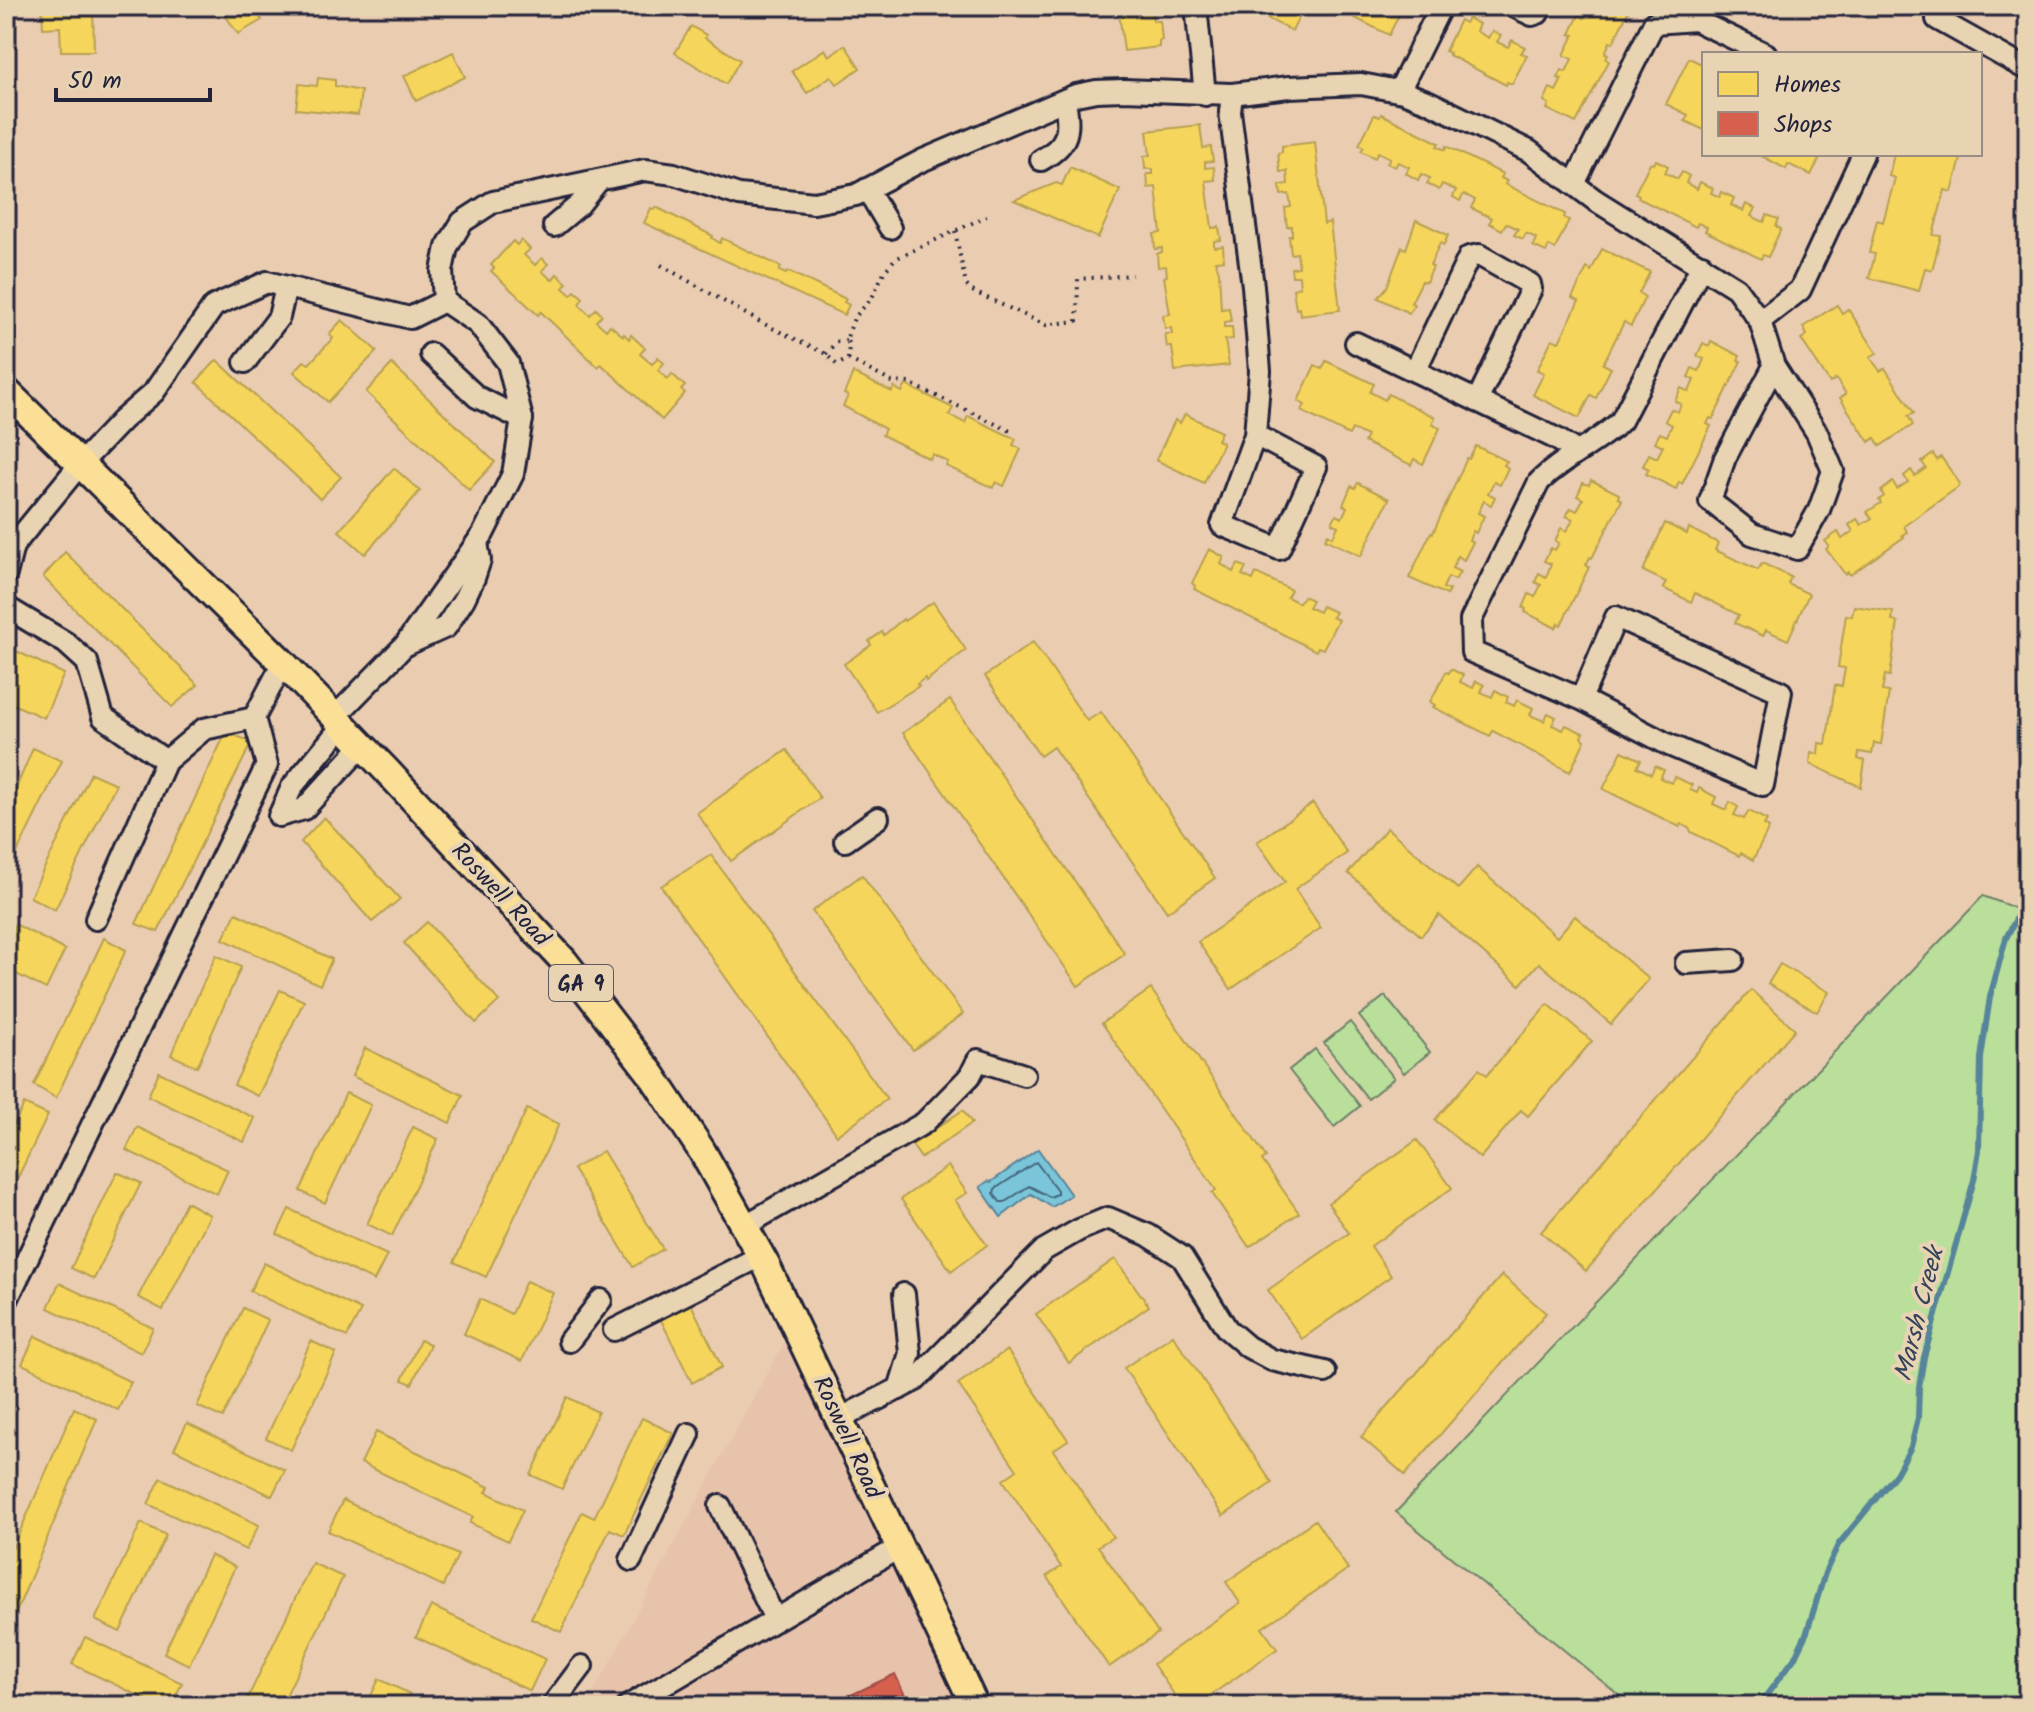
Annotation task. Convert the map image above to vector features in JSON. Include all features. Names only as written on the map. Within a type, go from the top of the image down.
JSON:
[{"type":"main road","name":"Roswell Road","points":[[6,391],[363,745],[564,961],[652,1075],[700,1147],[761,1256],[975,1706]]},
{"type":"street","points":[[1196,6],[1205,95]]},
{"type":"street","points":[[1399,91],[1441,6]]},
{"type":"street","points":[[1513,6],[1532,15],[1538,13],[1542,6]]},
{"type":"street","points":[[1937,19],[2028,70]]},
{"type":"street","points":[[1574,184],[1654,23],[1695,20],[1762,52]]},
{"type":"street","points":[[444,301],[442,271],[447,247],[462,222],[493,202],[645,170],[674,174],[739,195],[814,203],[856,195],[921,161],[1065,100],[1096,91],[1205,95],[1361,84],[1399,91],[1429,102],[1529,151],[1595,200],[1736,288],[1760,321],[1774,366],[1817,433],[1833,471],[1819,510],[1797,549],[1752,534],[1710,501],[1725,458],[1774,366]]},
{"type":"street","points":[[1232,94],[1230,112],[1253,286],[1260,371],[1255,435],[1222,525],[1279,549],[1316,467],[1255,435]]},
{"type":"street","points":[[1041,160],[1055,152],[1064,140],[1069,126],[1065,100]]},
{"type":"street","points":[[1760,321],[1800,290],[1862,156]]},
{"type":"street","points":[[554,226],[579,205],[599,180]]},
{"type":"street","points":[[867,189],[890,228]]},
{"type":"street","points":[[1415,371],[1469,257],[1479,255],[1530,284],[1531,289],[1477,401]]},
{"type":"street","points":[[1581,699],[1616,617],[1781,692],[1763,785],[1669,745],[1581,699],[1472,652],[1471,620],[1539,482],[1557,465],[1621,421],[1702,265]]},
{"type":"street","points":[[6,574],[13,546],[81,463],[154,392],[214,306],[267,282],[410,318],[444,301]]},
{"type":"street","points":[[245,362],[279,317],[286,287]]},
{"type":"street","points":[[363,745],[304,809],[279,816],[292,787],[339,721],[405,645],[447,587],[477,543],[513,474],[522,419],[508,363],[478,324],[444,301]]},
{"type":"street","points":[[1356,343],[1557,439],[1577,452]]},
{"type":"street","points":[[431,354],[477,397],[522,419]]},
{"type":"street","points":[[405,645],[446,627],[464,599],[480,560],[477,543]]},
{"type":"street","points":[[447,587],[464,599]]},
{"type":"street","points":[[6,607],[66,643],[87,662],[103,717],[166,761]]},
{"type":"street","points":[[6,1302],[267,765],[254,718],[283,663]]},
{"type":"street","points":[[96,919],[166,761],[204,729],[254,718]]},
{"type":"street","points":[[845,841],[878,818]]},
{"type":"street","points":[[1686,963],[1733,960]]},
{"type":"street","points":[[744,1226],[924,1123],[970,1076],[978,1060],[1024,1075]]},
{"type":"street","points":[[839,1419],[916,1380],[1044,1250],[1108,1218],[1148,1235],[1182,1257],[1227,1329],[1248,1347],[1272,1360],[1325,1372]]},
{"type":"street","points":[[614,1330],[761,1256]]},
{"type":"street","points":[[899,1389],[910,1353],[904,1294]]},
{"type":"street","points":[[569,1341],[601,1300]]},
{"type":"street","points":[[631,1560],[689,1434]]},
{"type":"street","points":[[720,1506],[775,1619]]},
{"type":"street","points":[[628,1706],[900,1547]]},
{"type":"street","points":[[552,1706],[582,1666]]},
{"type":"path","points":[[846,340],[854,318],[872,298],[884,272],[895,259],[987,216]]},
{"type":"path","points":[[955,231],[966,285],[972,291],[1046,325],[1077,321],[1078,279],[1132,275]]},
{"type":"path","points":[[661,265],[760,322],[826,354],[837,365],[848,359]]},
{"type":"path","points":[[826,354],[836,342],[846,340]]},
{"type":"path","points":[[846,340],[849,344],[848,359]]},
{"type":"path","points":[[848,359],[892,382],[909,383],[1015,433]]},
{"type":"shaded area","points":[[790,1332],[984,1706],[586,1706],[744,1415]]},
{"type":"green space","points":[[1983,896],[2028,913],[2028,1706],[1632,1706],[1396,1512]]},
{"type":"green space","points":[[1385,996],[1430,1052],[1404,1073],[1359,1016]]},
{"type":"green space","points":[[1350,1022],[1394,1078],[1368,1099],[1324,1043]]},
{"type":"green space","points":[[1315,1049],[1360,1106],[1334,1127],[1289,1070]]},
{"type":"water","points":[[1038,1149],[1071,1195],[1052,1207],[1031,1194],[1001,1217],[980,1187]]},
{"type":"building: Homes","points":[[93,6],[94,51],[61,51],[60,27],[43,28],[42,9]]},
{"type":"building: Homes","points":[[219,6],[252,6],[262,20],[238,34]]},
{"type":"building: Homes","points":[[630,6],[664,6],[664,8],[634,17]]},
{"type":"building: Homes","points":[[1118,6],[1151,6],[1153,21],[1160,21],[1162,40],[1159,47],[1124,51]]},
{"type":"building: Homes","points":[[1243,6],[1305,6],[1292,31]]},
{"type":"building: Homes","points":[[1346,6],[1411,6],[1406,16],[1400,13],[1389,35],[1343,12]]},
{"type":"building: Homes","points":[[1588,6],[1631,6],[1613,43],[1610,42],[1605,53],[1609,61],[1576,123],[1547,109],[1549,104],[1544,101],[1550,88],[1556,91],[1562,79],[1558,78],[1562,70],[1566,72],[1572,59],[1564,55],[1574,35],[1570,34],[1579,15],[1584,18]]},
{"type":"building: Homes","points":[[1965,6],[1994,6],[1985,8],[1985,14],[1967,17]]},
{"type":"building: Homes","points":[[1468,18],[1479,24],[1476,31],[1488,38],[1492,31],[1501,35],[1497,42],[1508,47],[1512,40],[1525,47],[1521,53],[1527,55],[1512,84],[1507,82],[1506,85],[1445,51],[1460,20],[1465,23]]},
{"type":"building: Homes","points":[[691,26],[740,60],[726,84],[675,53]]},
{"type":"building: Homes","points":[[845,45],[860,68],[837,84],[831,76],[807,93],[792,71],[825,49],[829,56]]},
{"type":"building: Homes","points":[[453,52],[465,77],[416,101],[404,76]]},
{"type":"building: Homes","points":[[1689,58],[1702,64],[1702,129],[1685,121],[1688,115],[1666,104]]},
{"type":"building: Homes","points":[[318,78],[335,80],[335,86],[361,91],[358,115],[296,109],[299,84],[317,86]]},
{"type":"building: Homes","points":[[1381,114],[1439,143],[1437,146],[1445,150],[1446,146],[1503,174],[1501,178],[1507,181],[1505,184],[1565,214],[1564,218],[1569,220],[1555,249],[1549,246],[1546,252],[1533,246],[1536,238],[1526,233],[1523,239],[1514,235],[1518,229],[1506,223],[1502,230],[1489,223],[1492,218],[1471,208],[1475,200],[1464,194],[1460,201],[1453,197],[1456,190],[1442,184],[1439,190],[1427,184],[1430,178],[1421,174],[1418,180],[1406,173],[1409,167],[1398,162],[1395,167],[1387,163],[1390,158],[1378,152],[1375,158],[1361,151],[1364,147],[1359,145],[1374,115],[1380,117]]},
{"type":"building: Homes","points":[[1200,125],[1203,148],[1211,147],[1213,161],[1205,162],[1205,168],[1214,167],[1215,180],[1206,181],[1212,228],[1219,227],[1221,240],[1214,241],[1214,247],[1223,246],[1224,260],[1215,261],[1219,271],[1221,309],[1229,308],[1231,321],[1224,322],[1224,327],[1232,327],[1233,339],[1225,340],[1229,365],[1175,371],[1172,347],[1167,347],[1165,334],[1172,334],[1171,328],[1165,328],[1163,315],[1170,314],[1164,277],[1167,276],[1166,266],[1158,267],[1157,254],[1162,252],[1162,248],[1155,249],[1154,234],[1161,233],[1156,187],[1148,188],[1147,174],[1153,174],[1153,169],[1145,169],[1144,156],[1150,155],[1147,131]]},
{"type":"building: Homes","points":[[1315,142],[1324,224],[1330,222],[1340,310],[1300,315],[1293,289],[1300,287],[1299,276],[1292,276],[1291,268],[1299,267],[1297,253],[1291,254],[1289,236],[1292,236],[1292,226],[1287,227],[1285,208],[1291,207],[1289,194],[1281,195],[1280,185],[1288,184],[1287,171],[1280,172],[1278,153],[1282,152],[1282,146]]},
{"type":"building: Homes","points":[[1762,156],[1821,156],[1811,175],[1788,164],[1786,169]]},
{"type":"building: Homes","points":[[1894,156],[1956,156],[1961,159],[1952,192],[1945,190],[1933,235],[1941,236],[1932,270],[1925,268],[1919,291],[1869,278],[1875,254],[1869,253],[1877,220],[1883,222],[1895,178],[1889,176]]},
{"type":"building: Homes","points":[[1656,160],[1668,166],[1665,173],[1678,179],[1682,172],[1689,176],[1686,183],[1697,189],[1700,182],[1713,188],[1711,193],[1720,197],[1722,192],[1734,198],[1731,205],[1743,211],[1746,204],[1755,208],[1751,216],[1764,222],[1767,215],[1779,219],[1776,226],[1781,229],[1768,257],[1763,255],[1761,259],[1705,231],[1707,227],[1698,223],[1696,227],[1638,198],[1639,195],[1635,193],[1650,163],[1654,164]]},
{"type":"building: Homes","points":[[1070,167],[1120,190],[1098,238],[1014,200],[1056,183],[1062,185]]},
{"type":"building: Homes","points":[[656,207],[713,236],[720,243],[722,238],[781,267],[779,271],[786,274],[788,271],[846,299],[844,302],[849,305],[844,315],[644,223],[651,208],[655,210]]},
{"type":"building: Homes","points":[[1416,220],[1448,235],[1444,245],[1440,243],[1430,265],[1433,267],[1426,282],[1422,281],[1409,313],[1378,298],[1387,287],[1402,247],[1406,249]]},
{"type":"building: Homes","points":[[521,240],[530,249],[524,255],[535,265],[542,258],[548,264],[542,271],[552,280],[557,274],[567,283],[563,288],[571,295],[575,291],[583,298],[579,304],[590,315],[596,309],[602,315],[596,321],[606,330],[610,325],[629,339],[631,335],[645,348],[640,354],[652,364],[658,357],[664,363],[658,370],[668,379],[672,374],[685,386],[681,390],[685,393],[662,420],[491,271],[494,268],[491,265],[513,241],[517,245]]},
{"type":"building: Homes","points":[[1602,249],[1650,272],[1639,293],[1645,297],[1631,326],[1624,322],[1603,364],[1611,368],[1596,398],[1591,395],[1579,418],[1533,395],[1544,373],[1537,370],[1552,339],[1559,342],[1579,301],[1572,298],[1587,268],[1591,271]]},
{"type":"building: Homes","points":[[1837,305],[1842,313],[1848,309],[1877,353],[1870,357],[1880,371],[1885,368],[1914,413],[1908,416],[1913,425],[1880,446],[1875,438],[1869,442],[1840,398],[1846,394],[1836,379],[1830,383],[1801,339],[1807,335],[1803,327]]},
{"type":"building: Homes","points":[[342,320],[377,351],[328,402],[294,372],[304,361],[309,364],[333,338],[329,334]]},
{"type":"building: Homes","points":[[1711,341],[1740,356],[1738,360],[1741,361],[1713,419],[1710,418],[1707,424],[1711,426],[1682,484],[1679,482],[1676,489],[1646,474],[1649,469],[1643,466],[1649,454],[1657,458],[1663,446],[1655,442],[1660,433],[1667,436],[1672,425],[1665,421],[1671,409],[1678,412],[1681,404],[1675,401],[1681,388],[1689,392],[1694,380],[1688,377],[1692,368],[1699,371],[1704,359],[1697,356],[1703,343],[1709,346]]},
{"type":"building: Homes","points":[[217,360],[341,477],[320,499],[196,382]]},
{"type":"building: Homes","points":[[1326,361],[1374,384],[1370,392],[1385,400],[1388,394],[1435,417],[1432,424],[1440,428],[1423,464],[1414,459],[1411,465],[1364,442],[1367,436],[1352,429],[1349,435],[1301,411],[1305,405],[1298,401],[1315,365],[1322,369]]},
{"type":"building: Homes","points":[[392,364],[495,462],[469,490],[366,392]]},
{"type":"building: Homes","points":[[853,373],[892,392],[894,387],[902,392],[906,385],[953,408],[949,415],[965,423],[968,416],[1016,439],[1013,445],[1021,449],[1004,486],[996,482],[993,488],[946,466],[948,462],[932,454],[930,459],[882,435],[885,429],[843,406],[848,396],[844,394]]},
{"type":"building: Homes","points":[[1185,414],[1221,432],[1217,440],[1223,443],[1204,483],[1156,460],[1175,420],[1180,423]]},
{"type":"building: Homes","points":[[1476,446],[1507,461],[1504,465],[1508,468],[1500,485],[1494,482],[1488,493],[1495,497],[1491,505],[1484,501],[1478,513],[1484,516],[1476,533],[1473,531],[1469,540],[1473,542],[1464,560],[1458,556],[1452,568],[1460,572],[1455,580],[1448,577],[1443,588],[1449,590],[1447,595],[1409,578],[1467,458]]},
{"type":"building: Homes","points":[[1933,454],[1937,460],[1941,457],[1960,484],[1904,526],[1907,532],[1902,535],[1904,537],[1850,575],[1848,572],[1845,574],[1826,549],[1829,546],[1825,541],[1838,532],[1842,539],[1853,531],[1849,525],[1857,519],[1861,525],[1872,518],[1867,512],[1881,503],[1879,500],[1884,496],[1881,491],[1893,482],[1897,489],[1908,482],[1904,476],[1911,470],[1915,476],[1926,468],[1922,462]]},
{"type":"building: Homes","points":[[394,468],[420,491],[365,554],[339,531]]},
{"type":"building: Homes","points":[[1591,480],[1619,494],[1618,498],[1622,500],[1586,565],[1589,567],[1561,625],[1558,623],[1556,628],[1523,608],[1529,594],[1535,597],[1541,585],[1535,582],[1539,573],[1546,577],[1551,564],[1544,561],[1551,548],[1555,550],[1559,543],[1555,541],[1561,528],[1567,531],[1573,519],[1566,516],[1571,508],[1577,511],[1583,499],[1577,496],[1583,483],[1589,485]]},
{"type":"building: Homes","points":[[1358,483],[1389,499],[1361,556],[1325,539],[1328,534],[1333,537],[1338,526],[1332,523],[1336,515],[1342,518],[1347,507],[1343,505],[1351,486],[1355,488]]},
{"type":"building: Homes","points":[[1665,523],[1687,534],[1689,528],[1718,543],[1715,550],[1758,570],[1762,563],[1791,577],[1788,584],[1809,594],[1788,640],[1766,630],[1763,636],[1735,623],[1739,615],[1695,593],[1691,602],[1663,588],[1666,582],[1643,571]]},
{"type":"building: Homes","points":[[1209,549],[1224,557],[1221,564],[1234,572],[1238,564],[1246,567],[1242,575],[1253,580],[1256,573],[1291,590],[1287,597],[1299,603],[1303,596],[1312,600],[1308,607],[1319,612],[1322,606],[1335,612],[1332,617],[1338,620],[1323,649],[1318,647],[1316,651],[1194,589],[1192,583]]},
{"type":"building: Homes","points":[[65,552],[198,685],[172,707],[43,577]]},
{"type":"building: Homes","points":[[933,602],[966,650],[926,681],[925,678],[917,684],[919,686],[877,712],[844,664],[871,645],[869,641],[882,632],[884,635],[903,619]]},
{"type":"building: Homes","points":[[1854,606],[1893,612],[1892,621],[1898,622],[1890,676],[1885,675],[1882,691],[1889,692],[1881,744],[1874,743],[1872,754],[1859,752],[1858,759],[1865,761],[1861,787],[1810,764],[1811,752],[1818,754],[1819,743],[1826,744],[1835,685],[1842,686],[1845,668],[1838,667],[1846,615],[1852,616]]},
{"type":"building: Homes","points":[[1033,642],[1087,721],[1101,712],[1215,878],[1167,912],[1053,747],[1040,756],[985,676]]},
{"type":"building: Homes","points":[[10,648],[64,674],[44,718],[6,701],[6,656]]},
{"type":"building: Homes","points":[[1451,669],[1463,675],[1460,682],[1473,688],[1476,681],[1484,685],[1481,692],[1492,697],[1495,690],[1508,697],[1506,702],[1514,706],[1517,700],[1533,708],[1530,715],[1544,721],[1548,713],[1556,717],[1552,725],[1563,730],[1566,725],[1583,733],[1581,737],[1585,740],[1570,772],[1493,731],[1490,736],[1433,707],[1435,705],[1430,702],[1446,672],[1449,673]]},
{"type":"building: Homes","points":[[950,700],[1125,954],[1078,986],[903,733]]},
{"type":"building: Homes","points":[[226,732],[252,742],[158,932],[136,924]]},
{"type":"building: Homes","points":[[33,748],[62,761],[6,875],[6,812]]},
{"type":"building: Homes","points":[[787,750],[820,798],[731,861],[697,813]]},
{"type":"building: Homes","points":[[1622,751],[1641,760],[1637,767],[1651,774],[1655,766],[1664,770],[1660,778],[1671,783],[1675,777],[1692,785],[1690,790],[1697,793],[1699,788],[1716,797],[1713,804],[1726,810],[1730,802],[1738,807],[1734,815],[1744,819],[1749,811],[1767,820],[1764,825],[1769,828],[1753,860],[1603,789]]},
{"type":"building: Homes","points":[[91,773],[116,784],[55,910],[30,897]]},
{"type":"building: Homes","points":[[1313,803],[1347,853],[1295,889],[1321,928],[1231,989],[1198,942],[1285,882],[1257,842]]},
{"type":"building: Homes","points":[[324,817],[400,899],[372,922],[301,842]]},
{"type":"building: Homes","points":[[1387,828],[1458,889],[1477,867],[1557,937],[1575,916],[1649,979],[1611,1024],[1539,963],[1520,985],[1439,915],[1421,936],[1348,873]]},
{"type":"building: Homes","points":[[711,855],[887,1099],[837,1135],[661,886]]},
{"type":"building: Homes","points":[[862,875],[963,1014],[913,1050],[812,911]]},
{"type":"building: Homes","points":[[236,913],[332,959],[320,985],[223,939]]},
{"type":"building: Homes","points":[[427,922],[499,1001],[476,1023],[404,943]]},
{"type":"building: Homes","points":[[15,924],[65,950],[46,989],[6,969],[6,942]]},
{"type":"building: Homes","points":[[104,938],[126,950],[56,1098],[34,1085]]},
{"type":"building: Homes","points":[[216,955],[241,967],[197,1067],[171,1055]]},
{"type":"building: Homes","points":[[1780,964],[1829,992],[1817,1012],[1768,984]]},
{"type":"building: Homes","points":[[1151,989],[1266,1157],[1262,1160],[1299,1213],[1249,1247],[1212,1193],[1216,1190],[1102,1023]]},
{"type":"building: Homes","points":[[280,990],[304,1001],[258,1096],[234,1085]]},
{"type":"building: Homes","points":[[1751,990],[1795,1029],[1586,1271],[1541,1232]]},
{"type":"building: Homes","points":[[1548,1004],[1592,1041],[1528,1116],[1521,1110],[1480,1158],[1435,1120],[1479,1069],[1487,1075]]},
{"type":"building: Homes","points":[[365,1048],[463,1095],[450,1123],[352,1076]]},
{"type":"building: Homes","points":[[159,1072],[255,1118],[244,1142],[148,1096]]},
{"type":"building: Homes","points":[[346,1093],[371,1105],[325,1203],[300,1191]]},
{"type":"building: Homes","points":[[24,1104],[48,1115],[6,1202],[6,1142]]},
{"type":"building: Homes","points":[[527,1109],[559,1124],[486,1277],[454,1262]]},
{"type":"building: Homes","points":[[963,1110],[972,1123],[921,1158],[912,1145]]},
{"type":"building: Homes","points":[[137,1127],[228,1170],[217,1194],[126,1150]]},
{"type":"building: Homes","points":[[413,1127],[438,1139],[392,1236],[367,1224]]},
{"type":"building: Homes","points":[[1417,1140],[1452,1188],[1371,1246],[1391,1276],[1302,1339],[1268,1290],[1349,1233],[1328,1203]]},
{"type":"building: Homes","points":[[603,1151],[663,1249],[633,1267],[573,1169]]},
{"type":"building: Homes","points":[[948,1166],[967,1193],[955,1200],[987,1245],[951,1271],[901,1199]]},
{"type":"building: Homes","points":[[117,1172],[141,1183],[94,1279],[71,1268]]},
{"type":"building: Homes","points":[[186,1202],[210,1215],[163,1310],[138,1297]]},
{"type":"building: Homes","points":[[289,1209],[387,1255],[374,1281],[277,1234]]},
{"type":"building: Homes","points":[[1115,1259],[1149,1306],[1069,1363],[1036,1314]]},
{"type":"building: Homes","points":[[264,1263],[361,1310],[347,1337],[250,1291]]},
{"type":"building: Homes","points":[[1502,1275],[1546,1313],[1405,1475],[1361,1437]]},
{"type":"building: Homes","points":[[526,1281],[553,1293],[522,1361],[464,1334],[480,1299],[511,1314]]},
{"type":"building: Homes","points":[[59,1283],[153,1328],[141,1353],[48,1308]]},
{"type":"building: Homes","points":[[688,1298],[722,1367],[692,1383],[658,1314]]},
{"type":"building: Homes","points":[[243,1308],[268,1320],[223,1418],[197,1406]]},
{"type":"building: Homes","points":[[1173,1335],[1272,1483],[1223,1516],[1124,1368]]},
{"type":"building: Homes","points":[[35,1336],[131,1382],[118,1410],[22,1364]]},
{"type":"building: Homes","points":[[420,1340],[430,1344],[412,1384],[402,1380]]},
{"type":"building: Homes","points":[[311,1341],[336,1353],[291,1450],[266,1438]]},
{"type":"building: Homes","points":[[1007,1350],[1068,1440],[1053,1450],[1113,1537],[1098,1546],[1158,1633],[1109,1667],[1047,1576],[1061,1567],[1003,1480],[1017,1470],[958,1384]]},
{"type":"building: Homes","points":[[567,1397],[598,1412],[562,1489],[531,1475]]},
{"type":"building: Homes","points":[[74,1408],[97,1419],[15,1615],[6,1610],[6,1563]]},
{"type":"building: Homes","points":[[642,1418],[673,1433],[624,1535],[610,1529],[561,1632],[531,1618],[582,1512],[594,1518]]},
{"type":"building: Homes","points":[[187,1423],[285,1470],[272,1496],[174,1449]]},
{"type":"building: Homes","points":[[376,1432],[489,1487],[486,1492],[523,1510],[508,1541],[470,1523],[473,1517],[361,1463]]},
{"type":"building: Homes","points":[[161,1478],[259,1525],[246,1550],[148,1504]]},
{"type":"building: Homes","points":[[343,1500],[458,1555],[443,1586],[328,1531]]},
{"type":"building: Homes","points":[[1315,1520],[1348,1569],[1262,1628],[1277,1649],[1195,1706],[1182,1706],[1153,1664],[1240,1603],[1226,1582]]},
{"type":"building: Homes","points":[[141,1523],[166,1535],[120,1632],[95,1620]]},
{"type":"building: Homes","points":[[210,1555],[235,1567],[189,1665],[164,1653]]},
{"type":"building: Homes","points":[[312,1563],[343,1577],[281,1706],[244,1706]]},
{"type":"building: Homes","points":[[431,1606],[545,1659],[530,1691],[416,1637]]},
{"type":"building: Homes","points":[[85,1637],[182,1683],[171,1706],[160,1706],[72,1664]]},
{"type":"building: Homes","points":[[379,1679],[410,1694],[404,1706],[366,1706]]},
{"type":"building: Shops","points":[[895,1674],[910,1706],[836,1706],[834,1703]]},
{"type":"waterway","name":"Marsh Creek","points":[[2028,672],[2018,731],[2020,761],[2028,790]]},
{"type":"waterway","name":"Marsh Creek","points":[[1758,1706],[1794,1659],[1807,1632],[1825,1573],[1838,1545],[1896,1474],[1911,1447],[1918,1418],[1924,1357],[1974,1180],[1979,1150],[1981,1058],[1990,997],[2006,938],[2028,896]]}]
